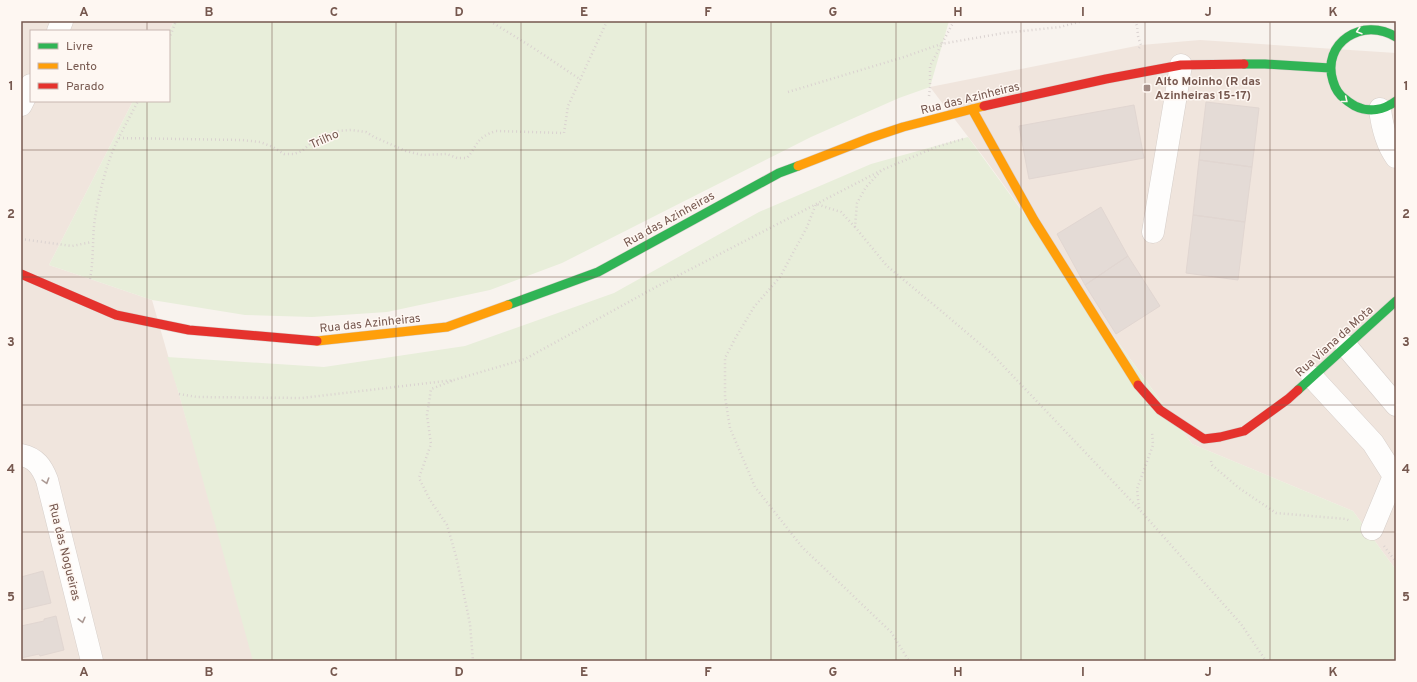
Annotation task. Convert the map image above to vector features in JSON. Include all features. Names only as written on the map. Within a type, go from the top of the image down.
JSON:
[{"type":"street","points":[[1396,37],[1381,30],[1366,28],[1352,33],[1341,42],[1333,54],[1330,68],[1332,83],[1340,96],[1351,105],[1365,110],[1388,105],[1382,124],[1391,149],[1396,157]]},
{"type":"street","name":"Rua das Azinheiras","points":[[21,274],[85,303],[116,315],[189,330],[312,341],[447,327],[598,272],[778,172],[870,138],[923,122],[994,103],[1091,82],[1181,65],[1265,64],[1330,68]]},
{"type":"street","points":[[1153,232],[1181,65]]},
{"type":"street","points":[[21,105],[30,87]]},
{"type":"street","points":[[972,109],[1039,226],[1135,381],[1160,410],[1204,438]]},
{"type":"street","name":"Rua Viana da Mota","points":[[1204,438],[1220,437],[1244,431],[1288,399],[1396,301]]},
{"type":"street","points":[[1346,346],[1396,405]]},
{"type":"street","points":[[1312,377],[1373,443],[1394,476],[1372,529]]},
{"type":"street","name":"Rua das Nogueiras","points":[[21,455],[34,460],[42,468],[47,480],[92,661]]},
{"type":"path","points":[[170,36],[176,21]]},
{"type":"path","points":[[490,21],[581,80],[607,21]]},
{"type":"path","points":[[923,122],[930,87],[930,66],[954,21]]},
{"type":"path","points":[[788,92],[904,57],[941,44],[1004,32],[1060,27],[1083,21]]},
{"type":"path","name":"Trilho","points":[[119,138],[242,140],[260,142],[273,147],[284,154],[294,154],[302,151],[310,144],[337,131],[351,130],[366,132],[396,147],[422,155],[447,154],[457,158],[467,158],[478,141],[486,135],[496,131],[564,133],[568,106],[581,80]]},
{"type":"path","points":[[85,303],[92,264],[92,242],[95,217],[109,161],[137,102]]},
{"type":"path","points":[[856,227],[856,203],[866,187],[882,170]]},
{"type":"path","points":[[909,661],[891,632],[802,547],[755,488],[730,428],[725,397],[725,358],[754,307],[780,277],[807,227],[816,204],[841,212],[856,227],[887,266],[992,354],[1139,508],[1241,624],[1266,661]]},
{"type":"path","points":[[21,239],[72,246],[92,242]]},
{"type":"path","points":[[454,380],[431,390],[427,415],[431,444],[419,478],[430,500],[447,525],[456,556],[467,611],[473,661]]},
{"type":"path","points":[[1139,508],[1137,489],[1153,445],[1150,398]]},
{"type":"path","points":[[1204,438],[1212,465],[1239,488],[1276,514],[1346,519],[1372,529],[1396,562]]},
{"type":"shaded area","points":[[21,21],[174,21],[170,30],[30,30],[30,102],[132,102],[49,265],[152,300],[256,661],[21,661]]},
{"type":"shaded area","points":[[1200,40],[1396,53],[1396,570],[1353,511],[1192,444],[982,155],[930,87],[1141,45]]},
{"type":"green space","points":[[174,21],[949,21],[930,87],[899,98],[811,137],[562,263],[490,290],[387,312],[312,317],[245,315],[152,300],[49,265],[132,102],[170,102],[170,30]]},
{"type":"green space","points":[[968,137],[1192,444],[1353,511],[1396,570],[1396,661],[253,661],[179,394],[167,357],[324,367],[465,346],[614,293],[759,212],[871,164]]},
{"type":"building","points":[[1206,102],[1259,108],[1252,167],[1199,160]]},
{"type":"building","points":[[1134,105],[1144,158],[1029,179],[1019,126]]},
{"type":"building","points":[[1199,160],[1252,167],[1245,222],[1193,215]]},
{"type":"building","points":[[1101,207],[1128,256],[1085,285],[1057,234]]},
{"type":"building","points":[[1193,215],[1245,222],[1238,280],[1186,273]]},
{"type":"building","points":[[1128,256],[1160,306],[1116,334],[1085,285]]},
{"type":"building","points":[[43,571],[51,603],[21,610],[21,577]]},
{"type":"building","points":[[56,616],[64,650],[40,656],[39,654],[21,658],[21,626],[44,621],[44,619]]},
{"type":"traffic: fast","points":[[1396,37],[1383,31],[1371,30],[1358,32],[1348,37],[1339,45],[1333,55],[1331,67],[1333,81],[1338,91],[1355,106],[1376,110],[1386,107],[1396,101]]},
{"type":"traffic: fast","points":[[1244,64],[1330,68]]},
{"type":"traffic: fast","points":[[508,305],[598,272],[779,173],[798,166]]},
{"type":"traffic: fast","points":[[1298,390],[1396,301]]},
{"type":"traffic: slow","points":[[798,166],[903,127],[984,106]]},
{"type":"traffic: slow","points":[[972,109],[1034,220],[1138,385]]},
{"type":"traffic: slow","points":[[317,341],[447,327],[508,305]]},
{"type":"traffic: jam","points":[[984,106],[1106,79],[1181,65],[1244,64]]},
{"type":"traffic: jam","points":[[21,274],[116,315],[189,330],[317,341]]},
{"type":"traffic: jam","points":[[1138,385],[1160,410],[1204,439],[1244,431],[1298,390]]},
{"type":"place","name":"Alto Moinho (R das Azinheiras 15-17)","points":[[1147,88]]}]
